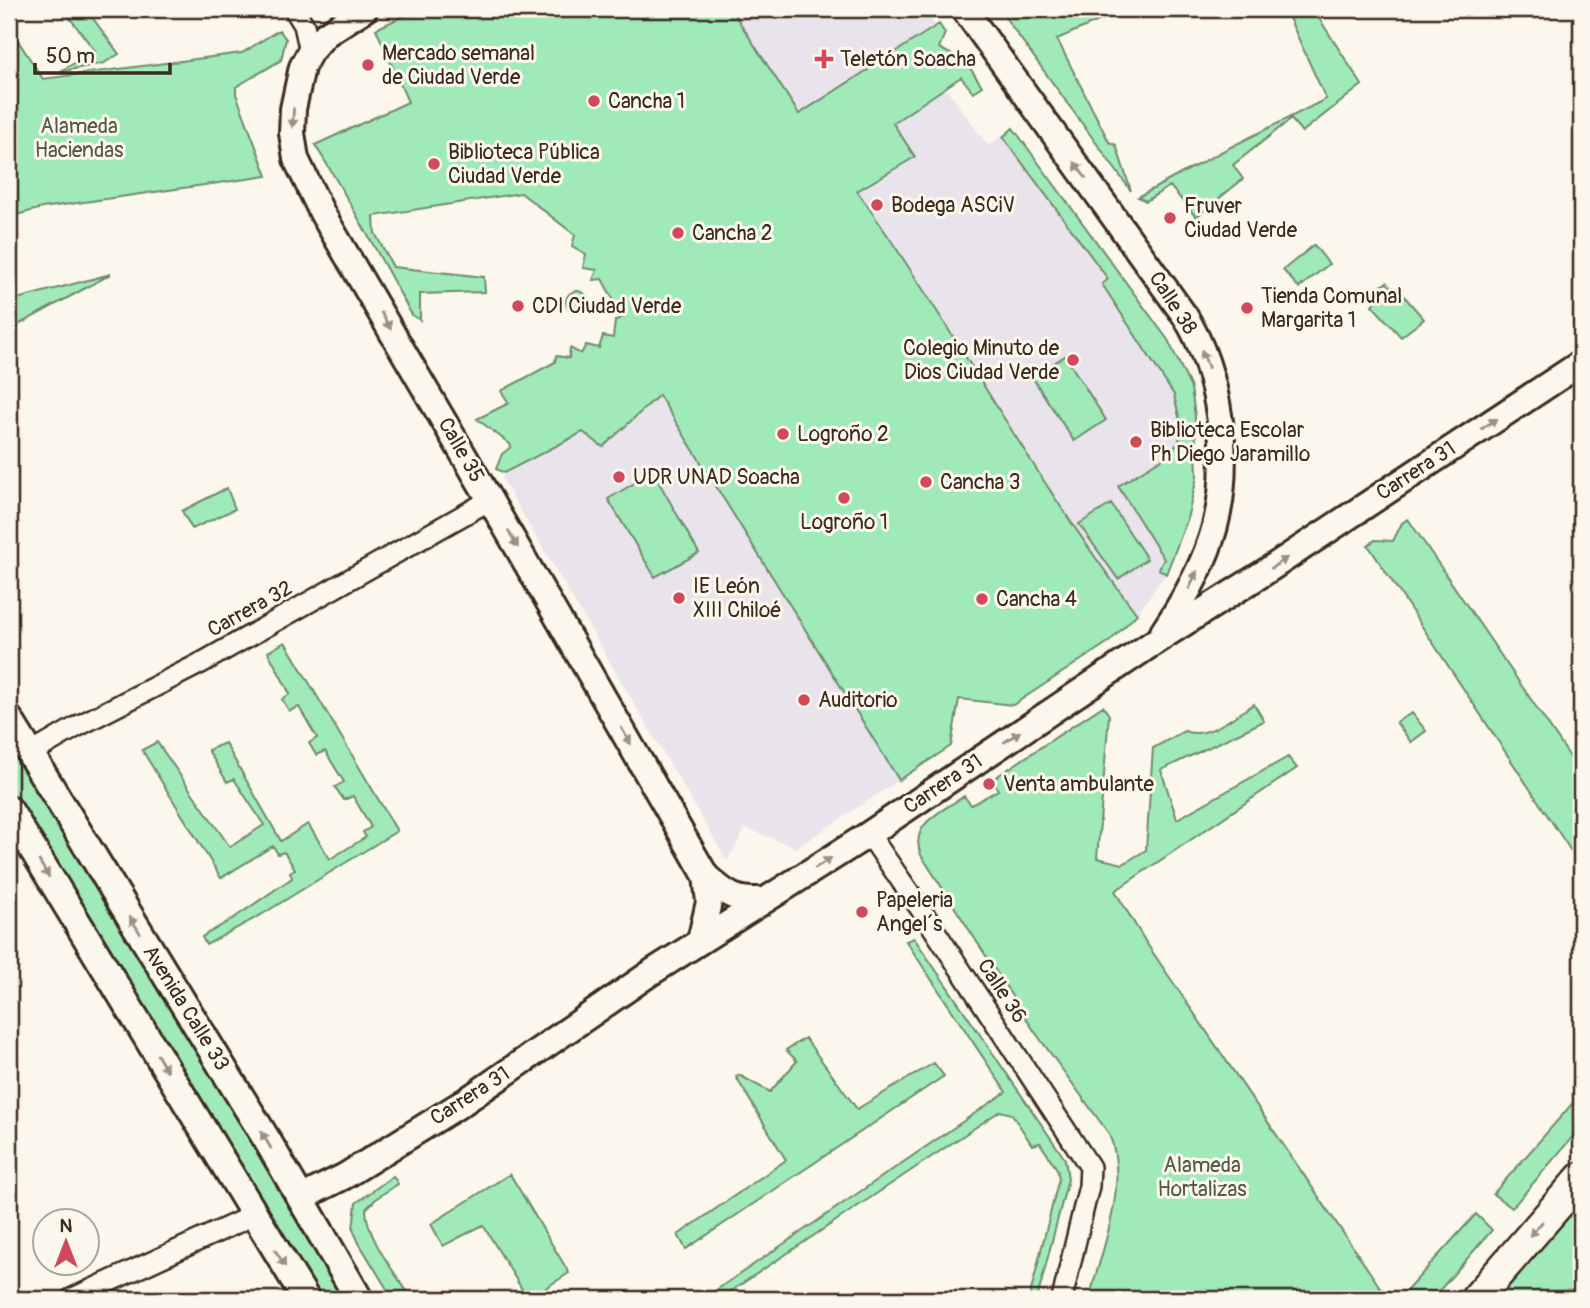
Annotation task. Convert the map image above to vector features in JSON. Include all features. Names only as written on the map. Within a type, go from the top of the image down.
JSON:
[{"type":"main road","name":"Avenida Calle 33","points":[[9,719],[301,1198],[359,1299]]},
{"type":"main road","points":[[9,810],[306,1299]]},
{"type":"main road","points":[[1476,1299],[1581,1178]]},
{"type":"street","points":[[294,9],[304,25],[310,52]]},
{"type":"street","points":[[310,52],[326,34],[365,9]]},
{"type":"street","name":"Calle 38","points":[[964,9],[1185,316],[1215,385],[1222,439],[1221,483],[1215,525],[1184,601],[1159,639]]},
{"type":"street","name":"Calle 35","points":[[310,52],[297,84],[292,133],[296,159],[322,213],[706,876],[726,894],[743,900],[765,900]]},
{"type":"street","name":"Carrera 31","points":[[301,1198],[345,1176],[464,1102],[652,972],[869,834],[1159,639],[1581,363]]},
{"type":"street","name":"Carrera 32","points":[[30,754],[76,727],[203,662],[490,500]]},
{"type":"street","name":"Calle 36","points":[[869,834],[1087,1161],[1090,1176],[1062,1299]]},
{"type":"street","name":"Calle 35","points":[[700,941],[709,902],[706,876]]},
{"type":"street","points":[[71,1299],[254,1215]]},
{"type":"shaded area","name":"Teletón Soacha","points":[[731,9],[925,9],[935,26],[799,114]]},
{"type":"shaded area","name":"Colegio Minuto de Dios Ciudad Verde","points":[[946,88],[988,146],[1013,128],[1168,340],[1191,388],[1195,416],[1197,477],[1186,523],[1166,574],[1137,614],[1075,527],[905,259],[833,156],[892,123]]},
{"type":"shaded area","name":"IE León XIII Chiloé","points":[[659,394],[899,780],[796,848],[746,828],[727,861],[502,479],[504,473],[583,432],[603,447]]},
{"type":"green space","points":[[63,9],[86,9],[119,54],[104,63],[59,72],[95,51]]},
{"type":"green space","points":[[418,9],[731,9],[799,114],[939,24],[945,33],[939,48],[966,62],[982,86],[973,92],[961,77],[893,123],[915,157],[857,191],[928,296],[1064,511],[1137,614],[1110,641],[1013,705],[959,699],[951,746],[899,780],[659,395],[603,447],[583,432],[504,473],[496,469],[502,454],[511,447],[510,444],[477,419],[509,403],[501,391],[555,362],[556,356],[569,358],[570,348],[581,354],[586,345],[599,348],[603,336],[613,338],[615,321],[623,317],[602,279],[593,280],[597,270],[583,268],[586,254],[572,246],[575,235],[521,193],[374,216],[375,233],[393,267],[484,277],[485,292],[420,294],[420,320],[412,315],[315,145],[408,102],[376,29]]},
{"type":"green space","points":[[1003,9],[1126,9],[1057,39],[1109,142],[1116,145],[1131,191],[1002,13]]},
{"type":"green space","points":[[1285,9],[1313,9],[1362,85],[1302,132],[1291,119],[1233,165],[1243,179],[1196,217],[1170,186],[1146,201],[1138,197],[1326,99]]},
{"type":"green space","name":"Alameda Haciendas","points":[[9,27],[43,79],[242,53],[279,30],[286,39],[281,60],[236,87],[236,94],[267,176],[42,208],[9,217]]},
{"type":"green space","points":[[1013,128],[1168,340],[1191,388],[1195,416],[1197,477],[1186,523],[1166,574],[1159,569],[1164,559],[1118,486],[1168,455],[1179,442],[1181,425],[1174,395],[1102,284],[1108,279],[1003,137]]},
{"type":"green space","points":[[1314,245],[1329,264],[1299,288],[1283,270]]},
{"type":"green space","points":[[111,274],[9,330],[9,301]]},
{"type":"green space","points":[[1387,282],[1393,290],[1397,288],[1424,319],[1401,337],[1372,305],[1376,301],[1371,294]]},
{"type":"green space","points":[[577,291],[585,294],[588,302],[585,310],[577,313],[569,310],[566,302],[569,294]]},
{"type":"green space","points":[[1065,356],[1106,420],[1074,441],[1032,377]]},
{"type":"green space","points":[[653,472],[699,553],[655,577],[608,499]]},
{"type":"green space","points":[[227,488],[235,509],[192,529],[182,511]]},
{"type":"green space","points":[[1111,504],[1147,559],[1118,579],[1079,524]]},
{"type":"green space","points":[[1408,519],[1581,773],[1581,866],[1368,545],[1375,540],[1393,541],[1402,523]]},
{"type":"green space","points":[[285,642],[397,831],[261,915],[206,945],[202,937],[292,878],[290,872],[295,869],[284,852],[278,854],[273,846],[221,878],[142,750],[157,742],[230,847],[264,825],[234,779],[227,782],[208,750],[225,743],[281,841],[308,824],[330,859],[366,837],[363,832],[371,827],[353,796],[344,800],[335,787],[344,782],[325,751],[316,755],[309,743],[317,738],[299,707],[289,711],[282,699],[290,694],[268,652]]},
{"type":"green space","name":"Alameda Hortalizas","points":[[1254,704],[1264,721],[1161,770],[1177,819],[1288,757],[1297,768],[1115,891],[1145,941],[1388,1299],[1089,1299],[1107,1238],[1115,1195],[1115,1153],[1109,1134],[1035,1032],[921,855],[919,835],[930,819],[964,796],[971,805],[998,790],[993,779],[1103,706],[1109,715],[1097,858],[1123,864],[1146,850],[1153,748],[1184,731],[1193,733],[1211,730]]},
{"type":"green space","points":[[1412,713],[1426,731],[1411,742],[1396,722]]},
{"type":"green space","points":[[9,747],[289,1200],[345,1299],[321,1299],[9,787]]},
{"type":"green space","points":[[914,938],[1065,1159],[1068,1179],[1037,1299],[1029,1299],[1059,1178],[1057,1169],[1040,1143],[1032,1145],[1012,1114],[1000,1111],[719,1299],[703,1299],[1006,1092],[906,941]]},
{"type":"green space","points":[[805,1038],[857,1109],[934,1063],[944,1076],[686,1249],[678,1235],[786,1160],[736,1077],[739,1075],[770,1092],[797,1061],[786,1050]]},
{"type":"green space","points":[[1578,1097],[1581,1099],[1581,1127],[1512,1208],[1493,1194]]},
{"type":"green space","points":[[510,1174],[569,1273],[528,1299],[483,1225],[443,1246],[431,1224]]},
{"type":"green space","points":[[393,1176],[398,1184],[366,1209],[367,1220],[376,1244],[412,1299],[393,1299],[353,1229],[356,1203]]},
{"type":"green space","points":[[1581,1201],[1581,1299],[1494,1299]]},
{"type":"green space","points":[[1476,1214],[1492,1230],[1432,1299],[1399,1299]]},
{"type":"place","name":"Teletón Soacha","points":[[824,59]]},
{"type":"place","name":"Mercado semanal de Ciudad Verde","points":[[368,65]]},
{"type":"place","name":"Cancha 1","points":[[594,101]]},
{"type":"place","name":"Biblioteca Pública Ciudad Verde","points":[[434,164]]},
{"type":"place","name":"Bodega ASCiV","points":[[877,205]]},
{"type":"place","name":"Fruver Ciudad Verde","points":[[1170,218]]},
{"type":"place","name":"Cancha 2","points":[[678,233]]},
{"type":"place","name":"CDI Ciudad Verde","points":[[518,306]]},
{"type":"place","name":"Tienda Comunal Margarita 1","points":[[1247,308]]},
{"type":"place","name":"Colegio Minuto de Dios Ciudad Verde","points":[[1073,360]]},
{"type":"place","name":"Logroño 2","points":[[783,434]]},
{"type":"place","name":"Biblioteca Escolar Ph Diego Jaramillo","points":[[1136,442]]},
{"type":"place","name":"UDR UNAD Soacha","points":[[619,477]]},
{"type":"place","name":"Cancha 3","points":[[926,482]]},
{"type":"place","name":"Logroño 1","points":[[844,498]]},
{"type":"place","name":"IE León XIII Chiloé","points":[[679,598]]},
{"type":"place","name":"Cancha 4","points":[[982,599]]},
{"type":"place","name":"Auditorio","points":[[804,700]]},
{"type":"place","name":"Venta ambulante","points":[[989,784]]},
{"type":"place","name":"Papeleria Angel´s","points":[[862,912]]}]
